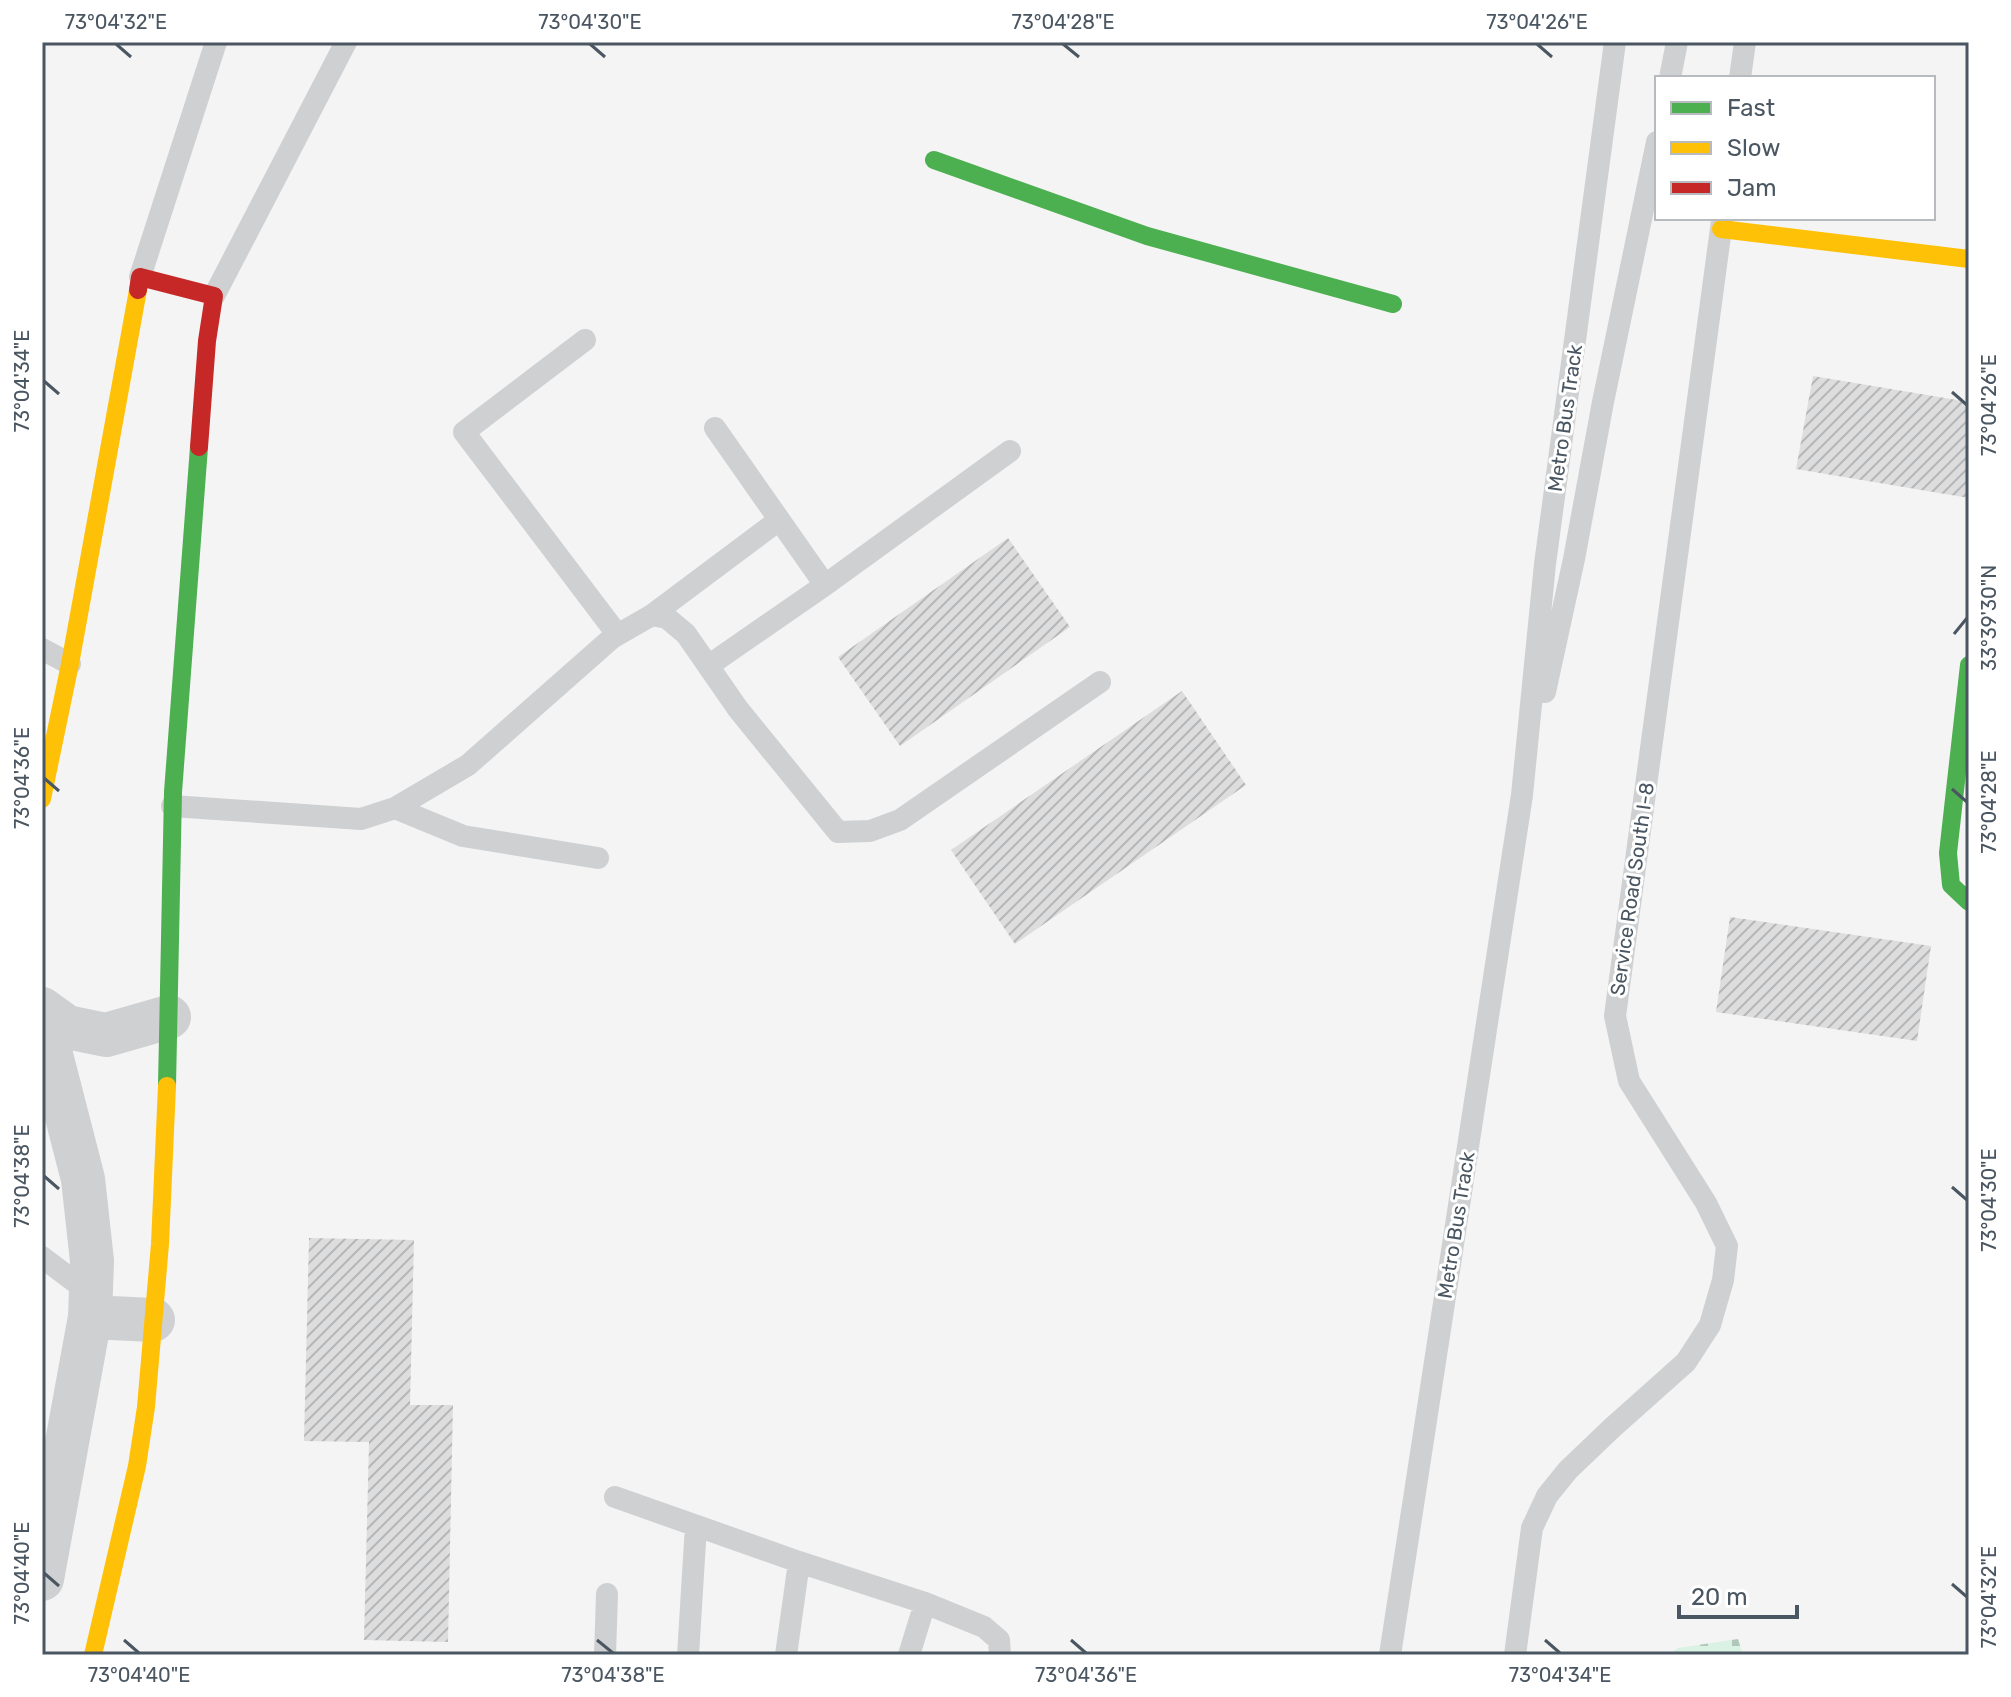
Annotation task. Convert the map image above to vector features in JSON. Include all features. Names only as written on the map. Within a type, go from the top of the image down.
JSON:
[{"type":"street","points":[[934,160],[1147,236],[1393,304]]},
{"type":"street","points":[[1722,224],[1969,259]]},
{"type":"street","points":[[42,799],[70,664],[140,277],[214,296],[207,341],[172,806],[169,1017],[161,1229],[146,1407],[137,1466],[93,1655]]},
{"type":"street","points":[[1969,665],[1948,853],[1951,885],[1969,902]]},
{"type":"street","points":[[42,1009],[67,1027],[106,1035],[169,1017]]},
{"type":"street","points":[[42,1020],[83,1179],[92,1261],[90,1305],[42,1579]]},
{"type":"street","points":[[90,1305],[153,1320]]},
{"type":"lane","points":[[140,277],[216,42]]},
{"type":"lane","points":[[214,296],[346,42]]},
{"type":"lane","name":"Metro Bus Track","points":[[1390,1655],[1522,795],[1545,564],[1615,42]]},
{"type":"lane","points":[[1670,76],[1677,42]]},
{"type":"lane","points":[[1740,76],[1745,42]]},
{"type":"lane","name":"Metro Bus Track","points":[[1522,795],[1574,559],[1655,152]]},
{"type":"lane","name":"Service Road South I-8","points":[[1515,1655],[1532,1528],[1547,1496],[1568,1470],[1686,1362],[1710,1325],[1723,1280],[1727,1246],[1706,1203],[1629,1081],[1615,1016],[1722,224]]},
{"type":"lane","points":[[585,340],[464,432],[617,634]]},
{"type":"lane","points":[[715,428],[825,585]]},
{"type":"lane","points":[[708,666],[1010,451]]},
{"type":"lane","points":[[172,806],[361,819],[395,808],[468,765],[617,634],[652,615],[779,520]]},
{"type":"lane","points":[[652,615],[667,618],[686,634],[738,709],[838,832],[870,831],[900,820],[1100,682]]},
{"type":"lane","points":[[42,649],[70,664]]},
{"type":"lane","points":[[395,808],[463,836],[598,858]]},
{"type":"lane","points":[[42,1257],[90,1305]]},
{"type":"lane","points":[[615,1497],[925,1603],[984,1627],[999,1640],[1000,1655]]},
{"type":"lane","points":[[688,1655],[696,1526]]},
{"type":"lane","points":[[786,1655],[799,1562]]},
{"type":"lane","points":[[605,1655],[607,1594]]},
{"type":"lane","points":[[909,1655],[925,1603]]},
{"type":"green space","points":[[1738,1639],[1743,1655],[1668,1655],[1678,1648]]},
{"type":"building","points":[[1813,376],[1969,402],[1969,498],[1796,469]]},
{"type":"building","points":[[1008,538],[1070,627],[900,746],[838,657]]},
{"type":"building","points":[[1182,691],[1246,785],[1015,944],[951,850]]},
{"type":"building","points":[[1730,917],[1931,946],[1917,1041],[1716,1012]]},
{"type":"building","points":[[309,1238],[414,1240],[410,1405],[453,1405],[448,1642],[364,1640],[369,1442],[304,1441]]},
{"type":"traffic: fast","points":[[934,160],[1147,236],[1393,304]]},
{"type":"traffic: fast","points":[[167,1086],[173,792],[199,447]]},
{"type":"traffic: fast","points":[[1969,665],[1948,853],[1951,885],[1969,902]]},
{"type":"traffic: slow","points":[[1721,229],[1969,259]]},
{"type":"traffic: slow","points":[[42,799],[70,664],[138,290]]},
{"type":"traffic: slow","points":[[93,1655],[137,1466],[146,1407],[160,1244],[167,1086]]},
{"type":"traffic: jam","points":[[138,290],[140,277],[214,296],[207,341],[199,447]]}]
